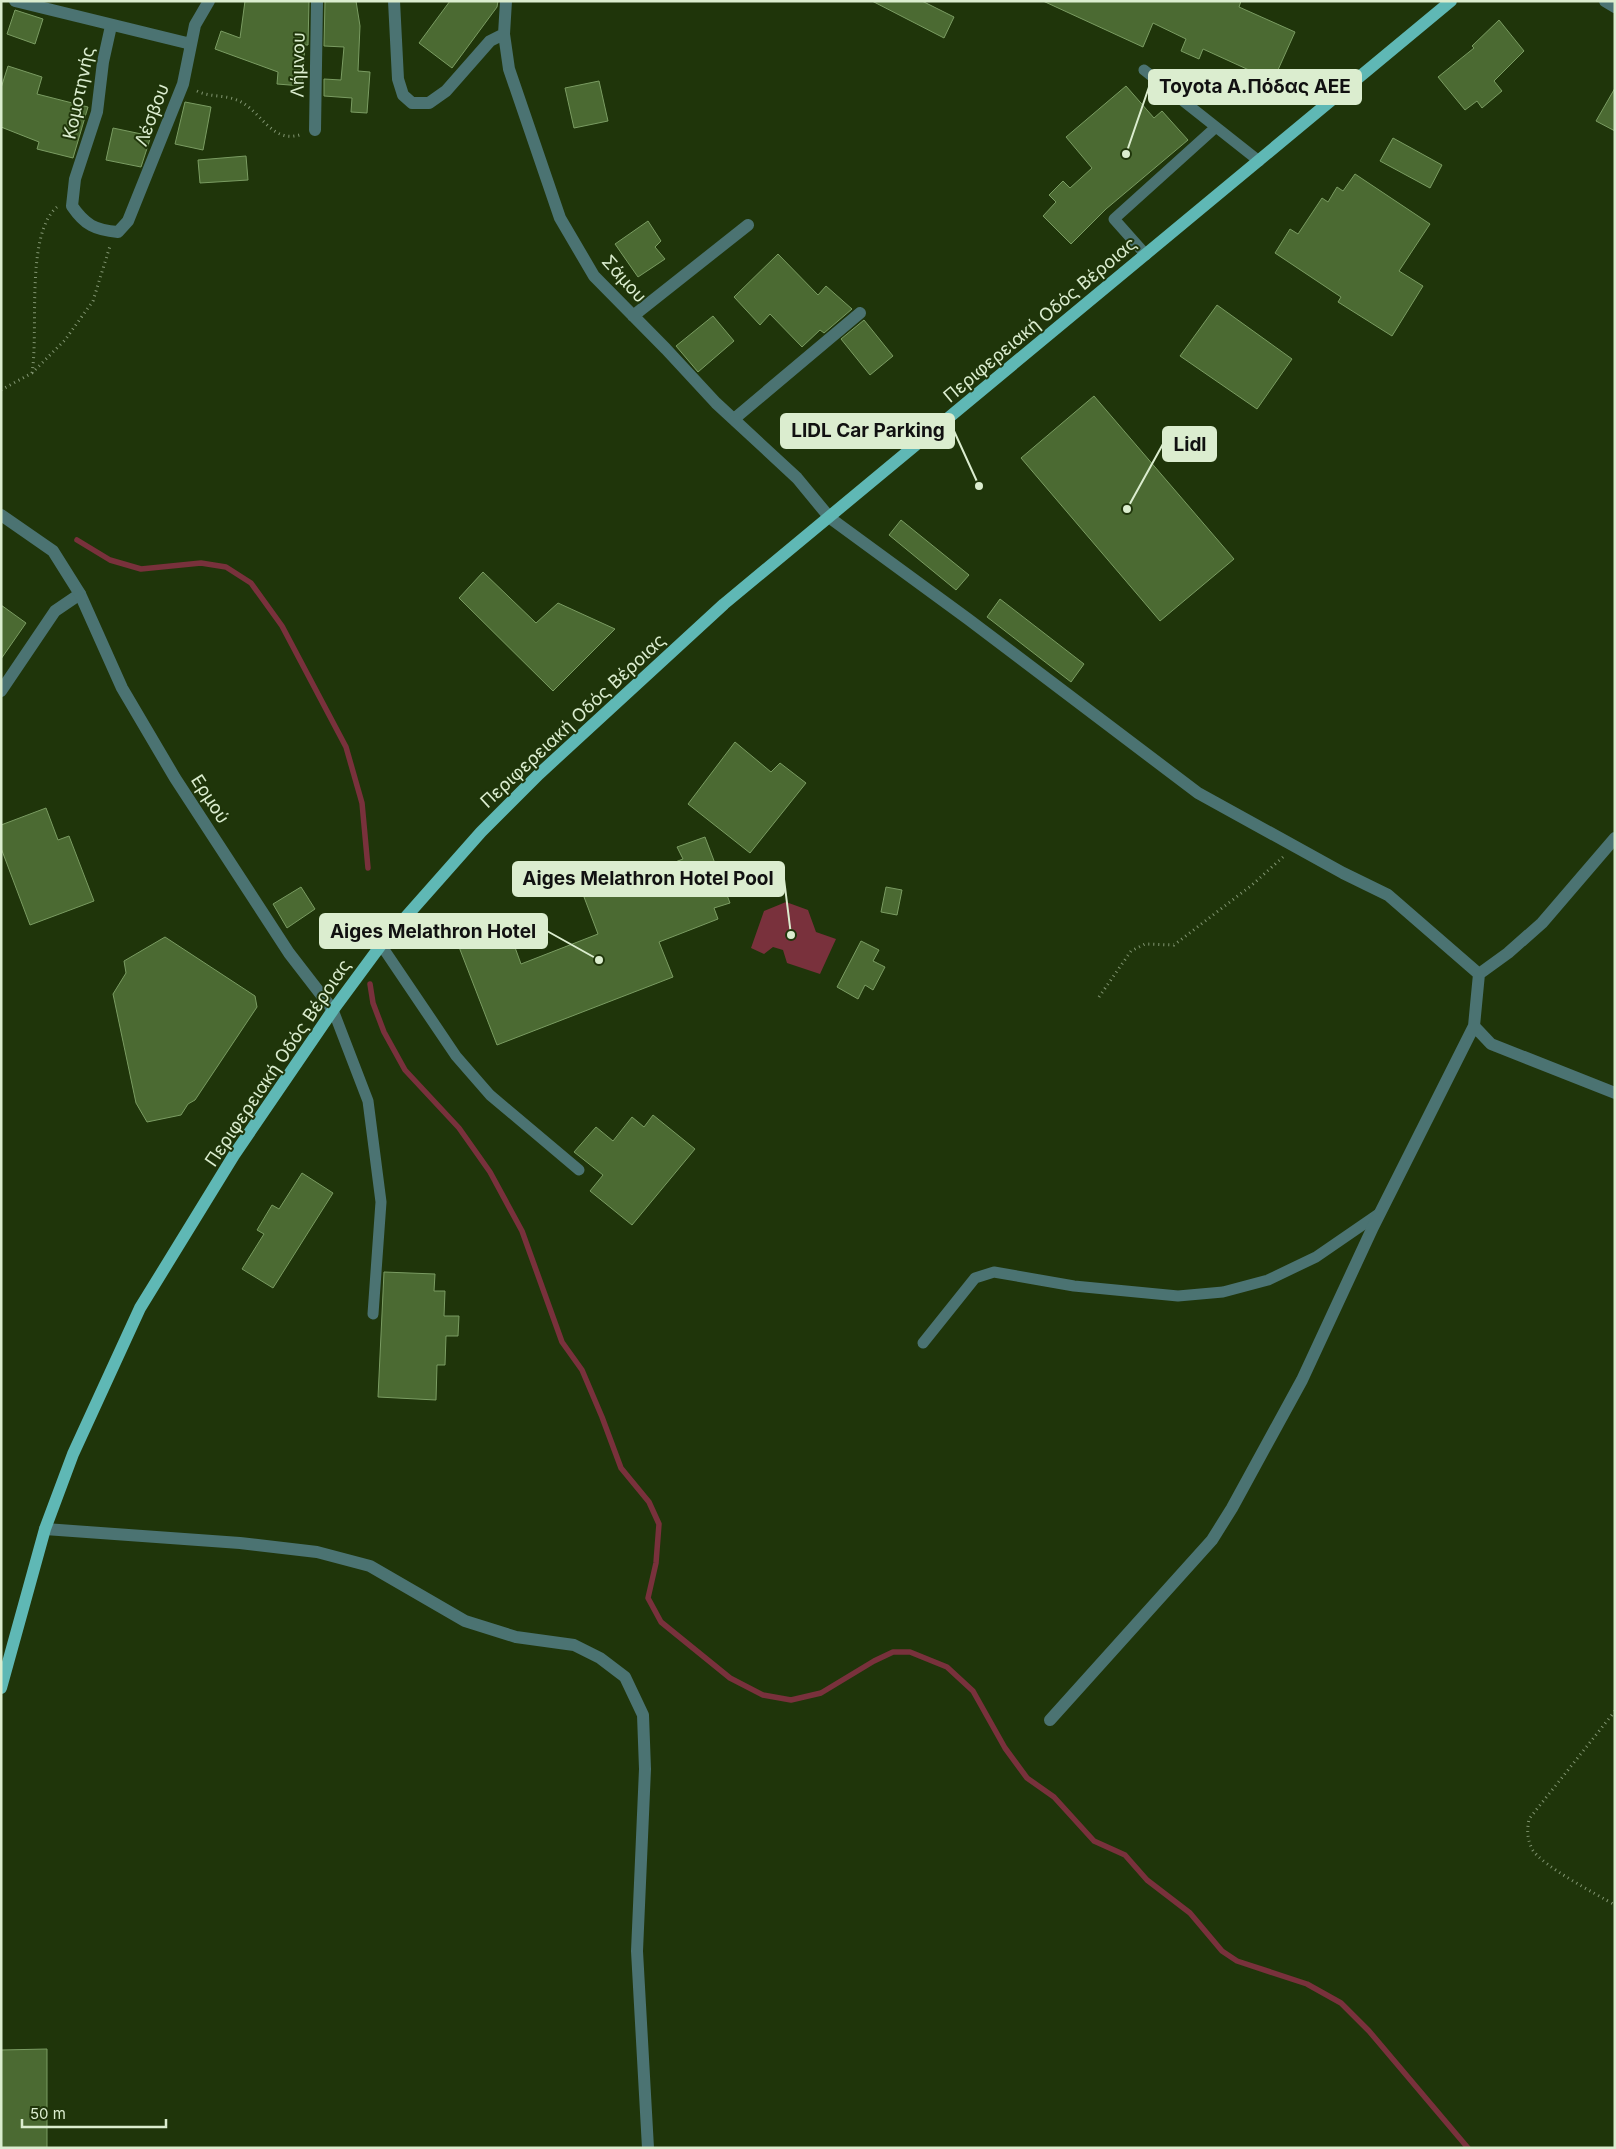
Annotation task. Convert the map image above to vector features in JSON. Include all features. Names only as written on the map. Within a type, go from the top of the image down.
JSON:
[{"type":"main road","name":"Περιφερειακή Οδός Βέροιας","points":[[1,1688],[46,1529],[73,1454],[140,1308],[234,1156],[333,1010],[381,945],[481,832],[539,774],[724,604],[1451,1]]},
{"type":"street","points":[[15,1],[111,26],[191,44]]},
{"type":"street","name":"Λέσβου","points":[[113,232],[118,232],[128,220],[183,84],[195,25],[209,1]]},
{"type":"street","name":"Λήμνου","points":[[315,130],[317,1]]},
{"type":"street","points":[[394,1],[398,79],[403,95],[412,103],[430,103],[446,91],[490,41],[504,34]]},
{"type":"street","name":"Σάμου","points":[[506,1],[504,34],[508,69],[560,218],[594,276],[716,404],[797,478],[830,518],[968,618],[1198,793],[1388,895],[1479,974]]},
{"type":"street","points":[[1605,1],[1615,7]]},
{"type":"street","name":"Κομοτηνής","points":[[72,196],[97,112],[103,62],[111,26]]},
{"type":"street","points":[[72,196],[72,206],[82,220],[102,231],[113,232]]},
{"type":"street","points":[[633,316],[748,225]]},
{"type":"street","points":[[734,419],[860,313]]},
{"type":"street","name":"Ερμού","points":[[1,515],[53,551],[80,594],[122,688],[175,778],[288,953],[333,1010]]},
{"type":"street","points":[[1,692],[55,611],[80,594]]},
{"type":"street","points":[[1050,1720],[1212,1540],[1232,1508],[1302,1380],[1380,1213],[1474,1026],[1479,974],[1508,954],[1542,923],[1615,838]]},
{"type":"street","points":[[1474,1026],[1491,1044],[1615,1093]]},
{"type":"street","points":[[46,1529],[240,1543],[317,1552],[370,1566],[465,1621],[516,1638],[574,1644],[600,1658],[625,1677],[643,1715],[645,1769],[637,1951],[648,2148]]},
{"type":"lane","points":[[1144,70],[1259,161]]},
{"type":"lane","points":[[1146,255],[1114,219],[1216,127]]},
{"type":"lane","points":[[381,945],[456,1056],[490,1095],[579,1170]]},
{"type":"lane","points":[[333,1010],[368,1101],[381,1202],[373,1314]]},
{"type":"lane","points":[[923,1343],[975,1278],[994,1272],[1074,1286],[1178,1296],[1223,1292],[1268,1280],[1316,1258],[1380,1213]]},
{"type":"path","points":[[183,84],[207,96],[236,99],[261,118],[273,132],[293,138],[315,130]]},
{"type":"path","points":[[32,373],[35,354],[36,264],[40,235],[54,209],[72,196]]},
{"type":"path","points":[[1,390],[32,373],[65,340],[92,301],[108,257],[113,232]]},
{"type":"path","points":[[1099,997],[1132,951],[1144,944],[1174,946],[1252,885],[1294,846]]},
{"type":"path","points":[[1615,1710],[1529,1819],[1527,1834],[1533,1850],[1550,1865],[1615,1905]]},
{"type":"shaded area","points":[[786,902],[808,910],[816,932],[836,939],[820,974],[787,963],[783,950],[773,947],[764,954],[751,948],[764,911]]},
{"type":"building","points":[[245,1],[309,1],[308,45],[305,45],[302,86],[277,84],[278,72],[215,49],[221,31],[240,38]]},
{"type":"building","points":[[325,1],[356,1],[360,26],[358,71],[370,72],[367,113],[351,112],[352,98],[324,96],[324,79],[341,80],[344,47],[324,46]]},
{"type":"building","points":[[450,1],[498,1],[497,7],[452,68],[419,43]]},
{"type":"building","points":[[872,1],[922,1],[954,17],[944,38]]},
{"type":"building","points":[[1043,1],[1241,1],[1239,7],[1295,32],[1273,81],[1203,49],[1199,59],[1181,51],[1186,39],[1153,23],[1143,47]]},
{"type":"building","points":[[15,10],[43,19],[35,44],[7,34]]},
{"type":"building","points":[[1499,20],[1524,51],[1494,81],[1502,91],[1482,108],[1477,101],[1465,110],[1438,77],[1474,48],[1472,46]]},
{"type":"building","points":[[8,66],[42,77],[37,94],[88,107],[73,158],[37,149],[39,142],[1,127],[1,88]]},
{"type":"building","points":[[599,81],[608,121],[574,128],[565,88]]},
{"type":"building","points":[[1126,86],[1154,118],[1162,111],[1188,140],[1106,209],[1071,244],[1043,216],[1056,202],[1049,195],[1063,181],[1070,188],[1092,168],[1066,137]]},
{"type":"building","points":[[1615,88],[1615,131],[1596,121]]},
{"type":"building","points":[[185,102],[211,107],[203,150],[175,144]]},
{"type":"building","points":[[113,128],[151,136],[141,167],[106,160]]},
{"type":"building","points":[[1393,138],[1442,165],[1430,188],[1380,161]]},
{"type":"building","points":[[246,156],[248,180],[200,183],[198,160]]},
{"type":"building","points":[[1355,174],[1430,224],[1399,271],[1423,286],[1392,336],[1338,302],[1341,297],[1275,253],[1290,229],[1298,234],[1322,198],[1328,202],[1337,187],[1343,191]]},
{"type":"building","points":[[648,221],[661,241],[655,247],[665,259],[638,277],[615,244]]},
{"type":"building","points":[[778,254],[818,295],[826,286],[852,309],[824,333],[820,330],[802,347],[770,314],[760,325],[734,297]]},
{"type":"building","points":[[1217,305],[1292,359],[1257,409],[1180,356]]},
{"type":"building","points":[[713,316],[734,341],[698,372],[676,346]]},
{"type":"building","points":[[864,320],[893,356],[870,375],[841,339]]},
{"type":"building","points":[[1094,396],[1234,559],[1160,621],[1021,458]]},
{"type":"building","points":[[901,520],[969,575],[956,590],[889,535]]},
{"type":"building","points":[[483,572],[536,623],[558,603],[615,629],[553,691],[459,598]]},
{"type":"building","points":[[1000,599],[1084,664],[1071,682],[987,617]]},
{"type":"building","points":[[1,605],[26,623],[1,659]]},
{"type":"building","points":[[735,742],[771,772],[780,763],[806,783],[750,853],[688,804]]},
{"type":"building","points":[[46,808],[58,840],[69,836],[94,901],[30,925],[1,848],[1,825]]},
{"type":"building","points":[[705,837],[730,903],[714,908],[718,919],[659,942],[673,977],[497,1045],[459,947],[508,928],[521,964],[598,934],[584,897],[683,859],[677,847]]},
{"type":"building","points":[[301,887],[315,909],[287,928],[273,904]]},
{"type":"building","points":[[886,887],[902,890],[897,915],[881,912]]},
{"type":"building","points":[[165,937],[255,996],[257,1007],[195,1100],[188,1104],[181,1115],[147,1122],[136,1103],[113,994],[126,973],[124,961]]},
{"type":"building","points":[[861,941],[879,950],[873,961],[885,967],[873,990],[865,985],[858,999],[837,987]]},
{"type":"building","points":[[653,1115],[695,1149],[632,1225],[590,1191],[603,1175],[574,1152],[596,1127],[613,1141],[632,1117],[644,1127]]},
{"type":"building","points":[[302,1173],[333,1193],[273,1288],[242,1269],[264,1234],[257,1230],[272,1205],[279,1209]]},
{"type":"building","points":[[384,1272],[435,1274],[434,1291],[445,1291],[444,1316],[459,1316],[458,1336],[446,1336],[445,1365],[437,1365],[436,1400],[378,1397]]},
{"type":"building","points":[[47,2049],[47,2148],[1,2148],[1,2050]]},
{"type":"waterway","points":[[77,540],[110,560],[141,569],[201,563],[226,567],[251,583],[282,626],[346,747],[362,803],[368,868]]},
{"type":"waterway","points":[[370,984],[373,1003],[384,1032],[405,1070],[459,1128],[490,1172],[522,1231],[562,1342],[582,1370],[621,1468],[649,1502],[659,1524],[656,1563],[648,1598],[661,1622],[730,1678],[763,1695],[791,1700],[821,1693],[874,1661],[893,1652],[910,1652],[947,1667],[973,1691],[1005,1748],[1027,1778],[1054,1797],[1094,1841],[1125,1855],[1147,1880],[1190,1913],[1222,1951],[1237,1961],[1307,1984],[1341,2003],[1369,2031],[1468,2148]]},
{"type":"place","name":"Toyota Α.Πόδας ΑΕΕ","points":[[1126,154]]},
{"type":"place","name":"LIDL Car Parking","points":[[979,486]]},
{"type":"place","name":"Lidl","points":[[1127,509]]},
{"type":"place","name":"Aiges Melathron Hotel Pool","points":[[791,935]]},
{"type":"place","name":"Aiges Melathron Hotel","points":[[599,960]]}]
